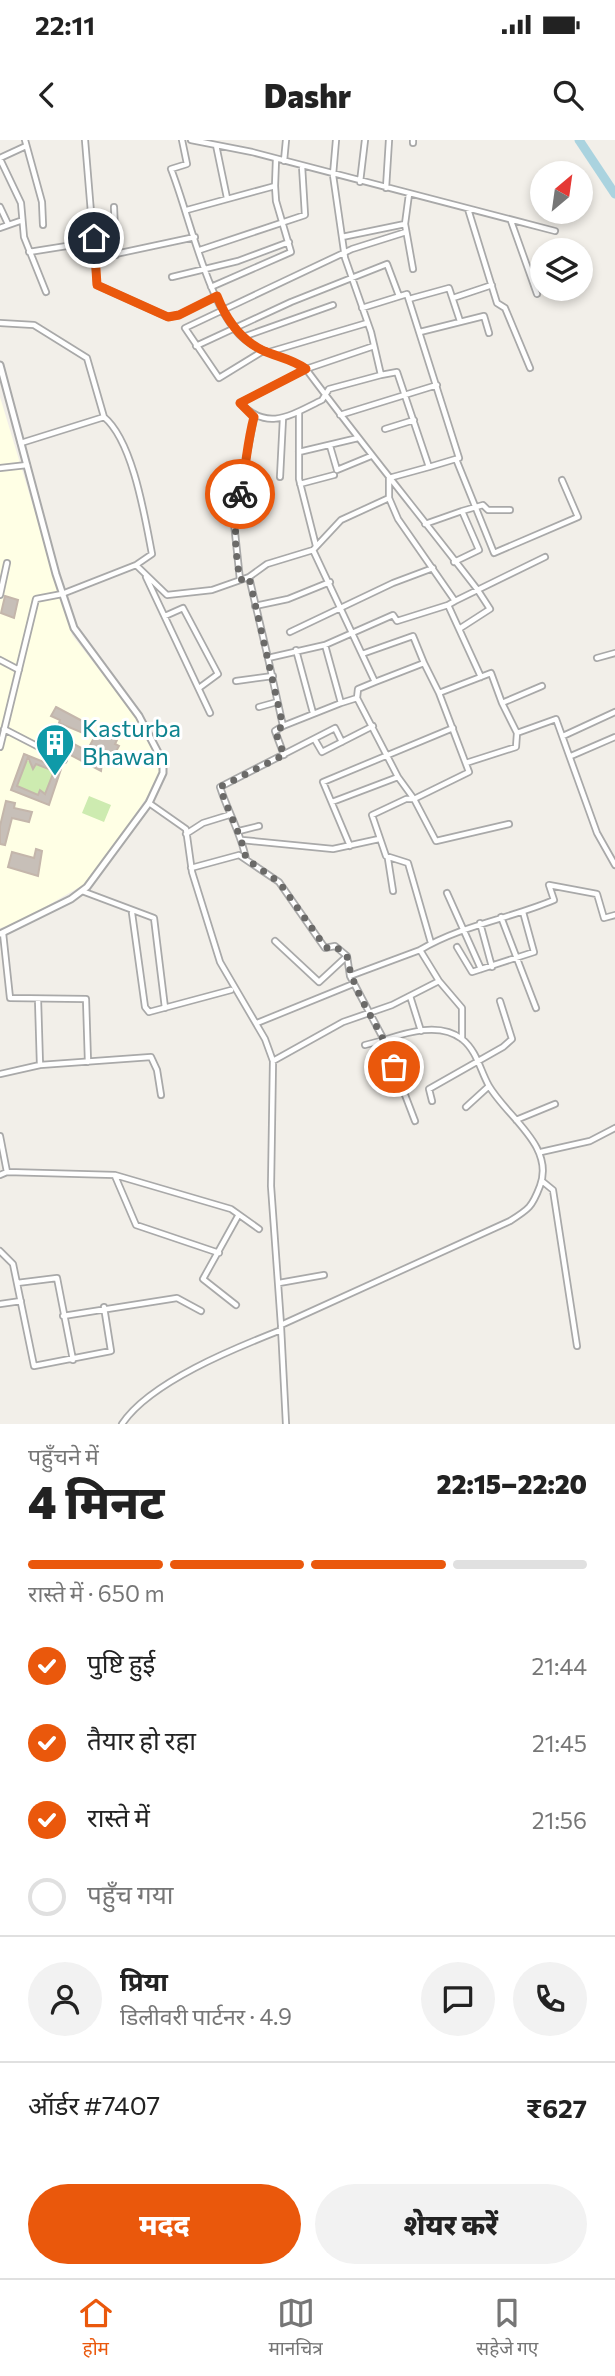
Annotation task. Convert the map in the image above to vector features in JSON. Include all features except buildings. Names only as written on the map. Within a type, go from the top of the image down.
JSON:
[{"type":"street","points":[[85,140],[97,258],[97,285],[168,317],[179,315],[217,296]]},
{"type":"street","points":[[182,140],[187,164],[171,169],[211,286],[222,309],[243,337],[266,351],[294,360],[306,369],[477,589],[490,609],[459,629]]},
{"type":"street","points":[[191,140],[276,159],[555,231]]},
{"type":"street","points":[[284,161],[286,140]]},
{"type":"street","points":[[336,140],[333,175],[345,254],[381,374]]},
{"type":"street","points":[[360,182],[365,140]]},
{"type":"street","points":[[386,188],[389,140]]},
{"type":"street","points":[[0,228],[20,221],[24,215],[0,159],[26,143],[42,202],[43,225]]},
{"type":"street","points":[[216,145],[227,198]]},
{"type":"street","points":[[211,286],[291,252],[275,186],[276,159]]},
{"type":"street","points":[[200,250],[305,215],[302,166]]},
{"type":"street","points":[[187,210],[275,186]]},
{"type":"street","points":[[409,194],[405,225],[413,269]]},
{"type":"street","points":[[0,207],[8,224]]},
{"type":"street","points":[[114,207],[117,255]]},
{"type":"street","points":[[468,209],[497,303],[505,308],[530,368]]},
{"type":"street","points":[[511,220],[530,274]]},
{"type":"street","points":[[20,221],[29,252],[46,292]]},
{"type":"street","points":[[342,237],[405,225]]},
{"type":"street","points":[[367,323],[266,351],[219,378],[185,328],[345,254],[406,232]]},
{"type":"street","points":[[97,258],[195,237]]},
{"type":"street","points":[[172,277],[238,261],[289,242]]},
{"type":"street","points":[[29,252],[73,245]]},
{"type":"street","points":[[196,346],[351,276],[387,264],[399,296]]},
{"type":"street","points":[[453,298],[492,285]]},
{"type":"street","points":[[409,299],[449,288],[460,321]]},
{"type":"street","points":[[361,308],[407,294],[459,458],[390,478]]},
{"type":"street","points":[[243,337],[333,305]]},
{"type":"street","points":[[420,332],[484,316],[489,333]]},
{"type":"street","points":[[0,323],[34,325],[87,358],[104,417],[115,426],[142,498],[152,554],[136,565],[62,593],[36,599],[0,747]]},
{"type":"street","points":[[374,346],[306,369],[240,403],[254,417],[270,420],[283,418],[322,400],[340,385],[397,372],[429,467]]},
{"type":"street","points":[[0,365],[74,628],[139,716],[163,762],[159,785],[149,803],[82,891],[1,933],[10,998],[86,999],[88,1062]]},
{"type":"street","points":[[340,415],[404,393],[437,385]]},
{"type":"street","points":[[299,412],[300,484],[314,548],[375,682]]},
{"type":"street","points":[[21,443],[104,417]]},
{"type":"street","points":[[240,580],[234,523],[254,417]]},
{"type":"street","points":[[279,477],[283,418]]},
{"type":"street","points":[[385,429],[414,420]]},
{"type":"street","points":[[299,452],[358,438]]},
{"type":"street","points":[[330,446],[337,470],[371,456]]},
{"type":"street","points":[[456,459],[495,552],[578,517],[562,480]]},
{"type":"street","points":[[0,468],[27,465]]},
{"type":"street","points":[[300,484],[334,475]]},
{"type":"street","points":[[390,478],[389,498],[398,519],[455,601]]},
{"type":"street","points":[[136,565],[167,596],[212,590],[249,577],[267,564],[314,548],[341,520],[389,498]]},
{"type":"street","points":[[425,524],[474,506],[483,505],[488,510],[510,510]]},
{"type":"street","points":[[454,562],[478,550],[463,510]]},
{"type":"street","points":[[268,658],[325,645],[393,615],[397,621],[448,605],[545,557]]},
{"type":"street","points":[[0,595],[7,563]]},
{"type":"street","points":[[290,632],[393,583],[433,568]]},
{"type":"street","points":[[144,573],[211,713]]},
{"type":"street","points":[[249,577],[283,726]]},
{"type":"street","points":[[255,607],[288,599],[330,582]]},
{"type":"street","points":[[448,605],[481,677]]},
{"type":"street","points":[[165,616],[183,608],[218,674],[199,688]]},
{"type":"street","points":[[362,654],[413,636],[469,772],[414,799],[406,799],[372,815],[388,859],[393,891]]},
{"type":"street","points":[[325,645],[341,703]]},
{"type":"street","points":[[296,650],[313,713]]},
{"type":"street","points":[[597,658],[615,653]]},
{"type":"street","points":[[0,660],[19,670]]},
{"type":"street","points":[[424,663],[358,689],[357,698],[389,755],[398,777],[414,799],[436,841],[509,824]]},
{"type":"street","points":[[439,694],[491,673],[517,733],[516,747],[466,763]]},
{"type":"street","points":[[236,681],[273,676]]},
{"type":"street","points":[[502,703],[542,686]]},
{"type":"street","points":[[284,755],[275,731],[313,713],[357,698]]},
{"type":"street","points":[[260,707],[277,702]]},
{"type":"street","points":[[563,736],[615,712]]},
{"type":"street","points":[[517,733],[556,719],[597,832],[615,865]]},
{"type":"street","points":[[315,740],[322,751],[373,726]]},
{"type":"street","points":[[246,859],[239,831],[229,815],[220,787],[335,728],[342,742]]},
{"type":"street","points":[[350,846],[323,782],[453,728]]},
{"type":"street","points":[[4,729],[64,760]]},
{"type":"street","points":[[571,756],[615,737]]},
{"type":"street","points":[[332,802],[398,777]]},
{"type":"street","points":[[149,803],[186,830],[191,868],[220,962],[257,1023],[273,1061],[271,1186],[286,1424]]},
{"type":"street","points":[[186,834],[203,823],[229,815]]},
{"type":"street","points":[[239,831],[258,826]]},
{"type":"street","points":[[242,840],[333,849],[379,839]]},
{"type":"street","points":[[191,868],[239,855],[279,882],[326,948],[335,946],[347,956],[353,984],[384,1040],[415,1121]]},
{"type":"street","points":[[388,859],[408,863],[431,943]]},
{"type":"street","points":[[350,976],[419,950],[463,928],[523,912],[554,900],[549,885],[597,894],[604,918],[615,915]]},
{"type":"street","points":[[82,891],[132,912],[154,918],[165,1008]]},
{"type":"street","points":[[447,893],[481,969]]},
{"type":"street","points":[[132,912],[145,1007],[149,1012],[231,990]]},
{"type":"street","points":[[457,947],[472,972],[534,952],[523,912]]},
{"type":"street","points":[[501,917],[536,1008]]},
{"type":"street","points":[[480,923],[492,967]]},
{"type":"street","points":[[275,941],[320,982],[347,956]]},
{"type":"street","points":[[419,950],[439,981],[462,1008],[461,1039]]},
{"type":"street","points":[[273,1061],[344,1022],[410,996],[439,981]]},
{"type":"street","points":[[257,1023],[353,984]]},
{"type":"street","points":[[410,996],[421,1031]]},
{"type":"street","points":[[38,999],[40,1065]]},
{"type":"street","points":[[432,1101],[429,1089],[512,1039],[500,1001]]},
{"type":"street","points":[[122,1424],[137,1405],[154,1392],[281,1327],[510,1221],[532,1207],[545,1173],[541,1152],[489,1086],[479,1061],[461,1039],[434,1028],[365,1045]]},
{"type":"street","points":[[0,1074],[40,1065],[151,1057],[157,1070],[161,1095]]},
{"type":"street","points":[[466,1107],[489,1086]]},
{"type":"street","points":[[516,1120],[555,1104]]},
{"type":"street","points":[[541,1152],[590,1141],[615,1128]]},
{"type":"street","points":[[0,1136],[7,1172]]},
{"type":"street","points":[[0,1175],[7,1172],[115,1175],[232,1209],[259,1229]]},
{"type":"street","points":[[115,1175],[136,1225],[219,1253]]},
{"type":"street","points":[[542,1181],[553,1190],[577,1346]]},
{"type":"street","points":[[236,1305],[204,1282],[238,1216]]},
{"type":"street","points":[[0,1251],[13,1264],[34,1366],[111,1351],[104,1307]]},
{"type":"street","points":[[279,1283],[324,1275]]},
{"type":"street","points":[[17,1283],[57,1278],[72,1360]]},
{"type":"street","points":[[63,1316],[104,1307],[177,1297],[201,1311]]},
{"type":"street","points":[[0,1304],[21,1301]]},
{"type":"shaded area","points":[[0,397],[72,635],[139,721],[160,763],[159,779],[107,856],[83,885],[12,926],[0,928]]},
{"type":"green space","points":[[26,760],[33,763],[33,768],[36,764],[54,771],[45,797],[41,791],[39,795],[17,786]]},
{"type":"green space","points":[[89,796],[111,805],[104,822],[82,813]]},
{"type":"waterway","points":[[579,140],[615,194]]},
{"type":"way so far","points":[[240,494],[234,523],[235,554],[240,580],[249,577],[258,626],[273,676],[283,726],[275,731],[284,755],[220,787],[229,815],[239,831],[246,859],[279,882],[326,948],[335,946],[347,956],[350,976],[384,1040],[394,1067]]},
{"type":"place","name":"Kasturba Bhawan","points":[[55,777]]},
{"type":"route","points":[[94,238],[97,258],[94,282],[97,285],[168,317],[179,315],[217,296],[225,315],[243,337],[263,351],[294,360],[306,369],[240,403],[254,417],[244,457],[245,471],[240,494]]}]
